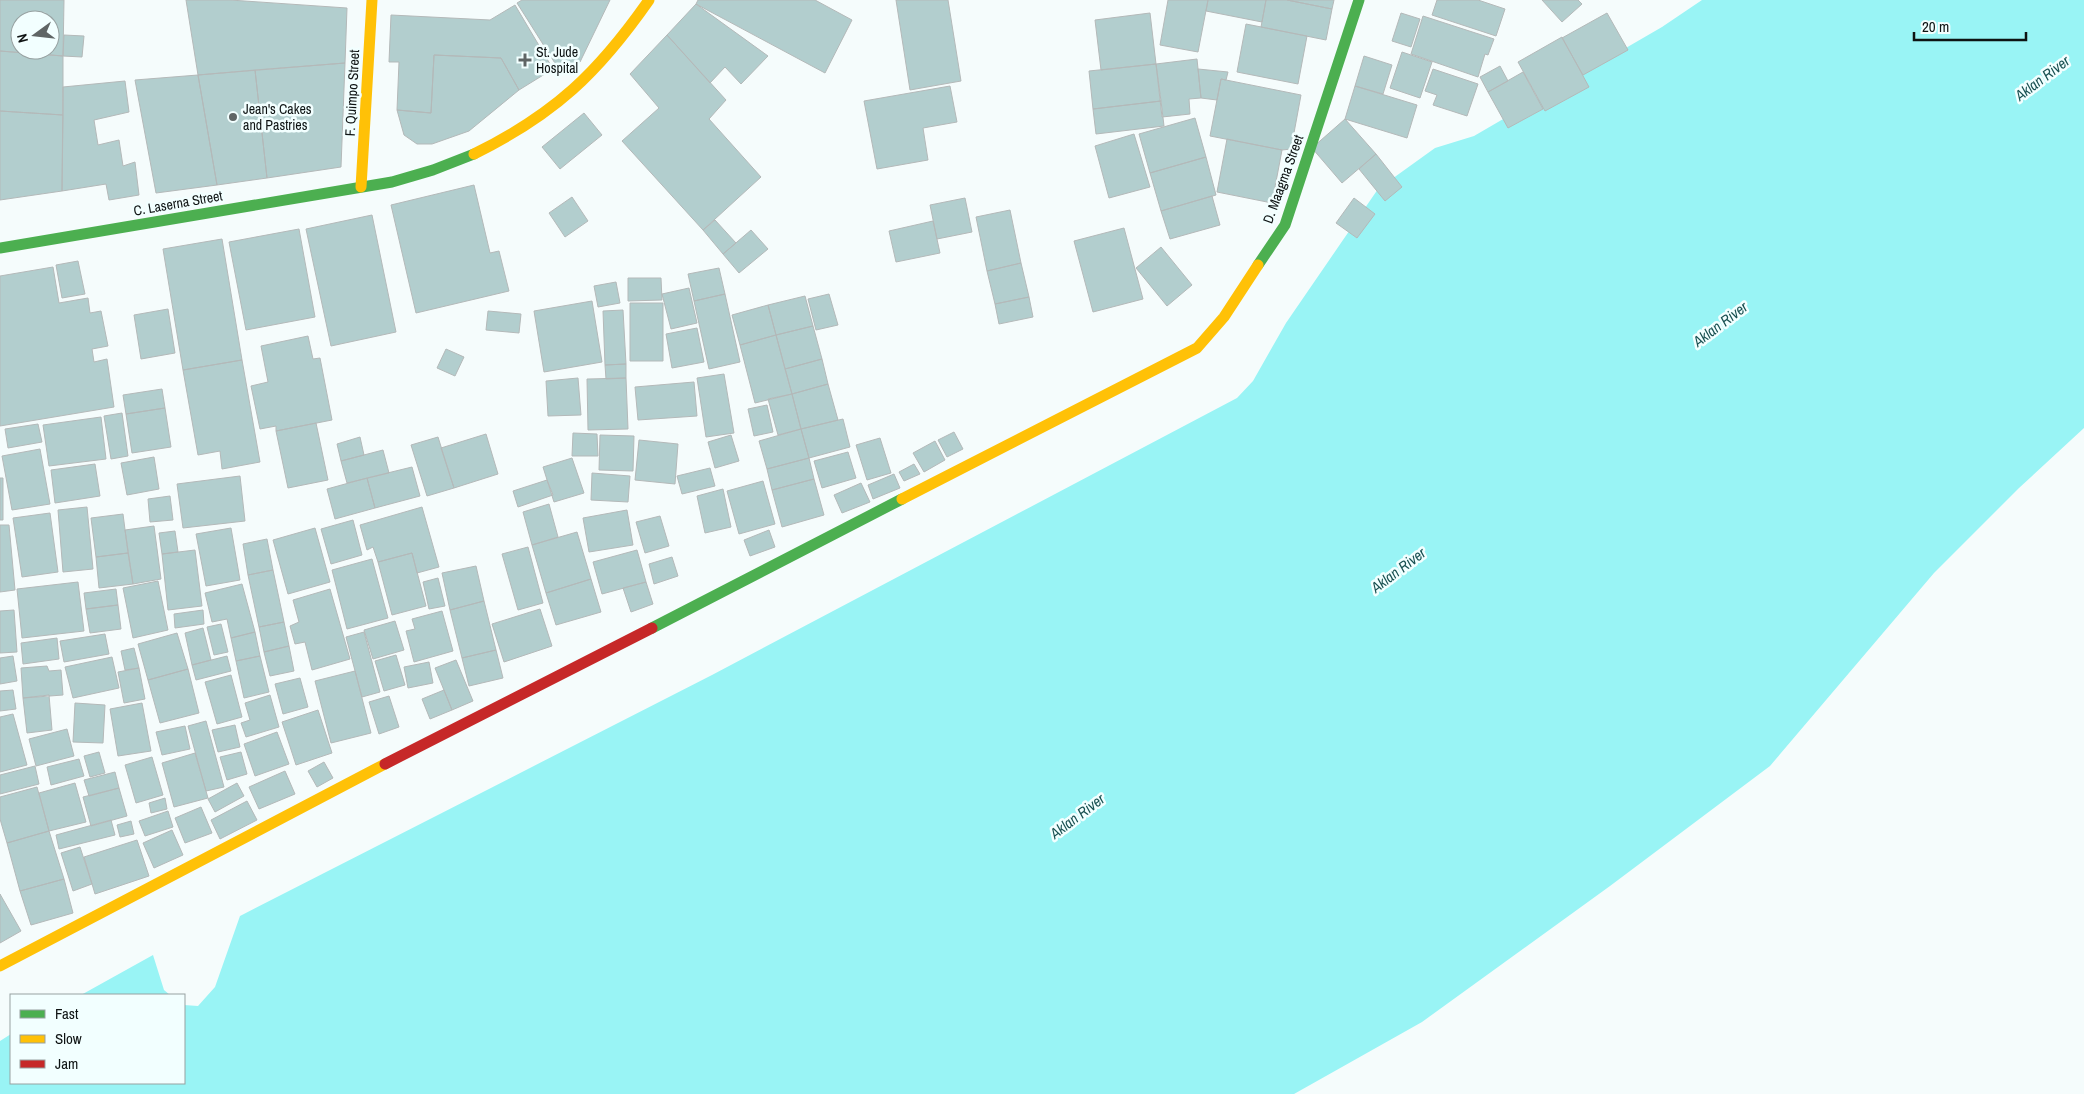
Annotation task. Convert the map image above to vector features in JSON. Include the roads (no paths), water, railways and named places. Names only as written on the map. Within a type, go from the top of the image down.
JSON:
[{"type":"street","name":"F. Quimpo Street","points":[[361,187],[372,0]]},
{"type":"street","name":"C. Laserna Street","points":[[0,248],[361,187],[416,176],[454,164],[527,126],[569,95],[617,45],[649,0]]},
{"type":"street","name":"D. Maagma Street","points":[[0,966],[348,784],[1197,348],[1224,316],[1285,225],[1359,0]]},
{"type":"water","name":"Aklan River","points":[[1702,0],[2084,0],[2084,428],[2019,488],[1934,573],[1770,766],[1610,886],[1422,1022],[1294,1094],[0,1094],[0,1041],[10,1035],[10,1084],[185,1084],[185,1005],[198,1006],[215,987],[240,916],[712,675],[1237,398],[1253,381],[1286,323],[1378,189],[1435,148],[1474,136],[1662,27]]},
{"type":"water","points":[[153,955],[164,990],[169,994],[83,994]]},
{"type":"place","name":"St. Jude Hospital","points":[[525,60]]},
{"type":"place","name":"Jean's Cakes and Pastries","points":[[233,117]]}]
